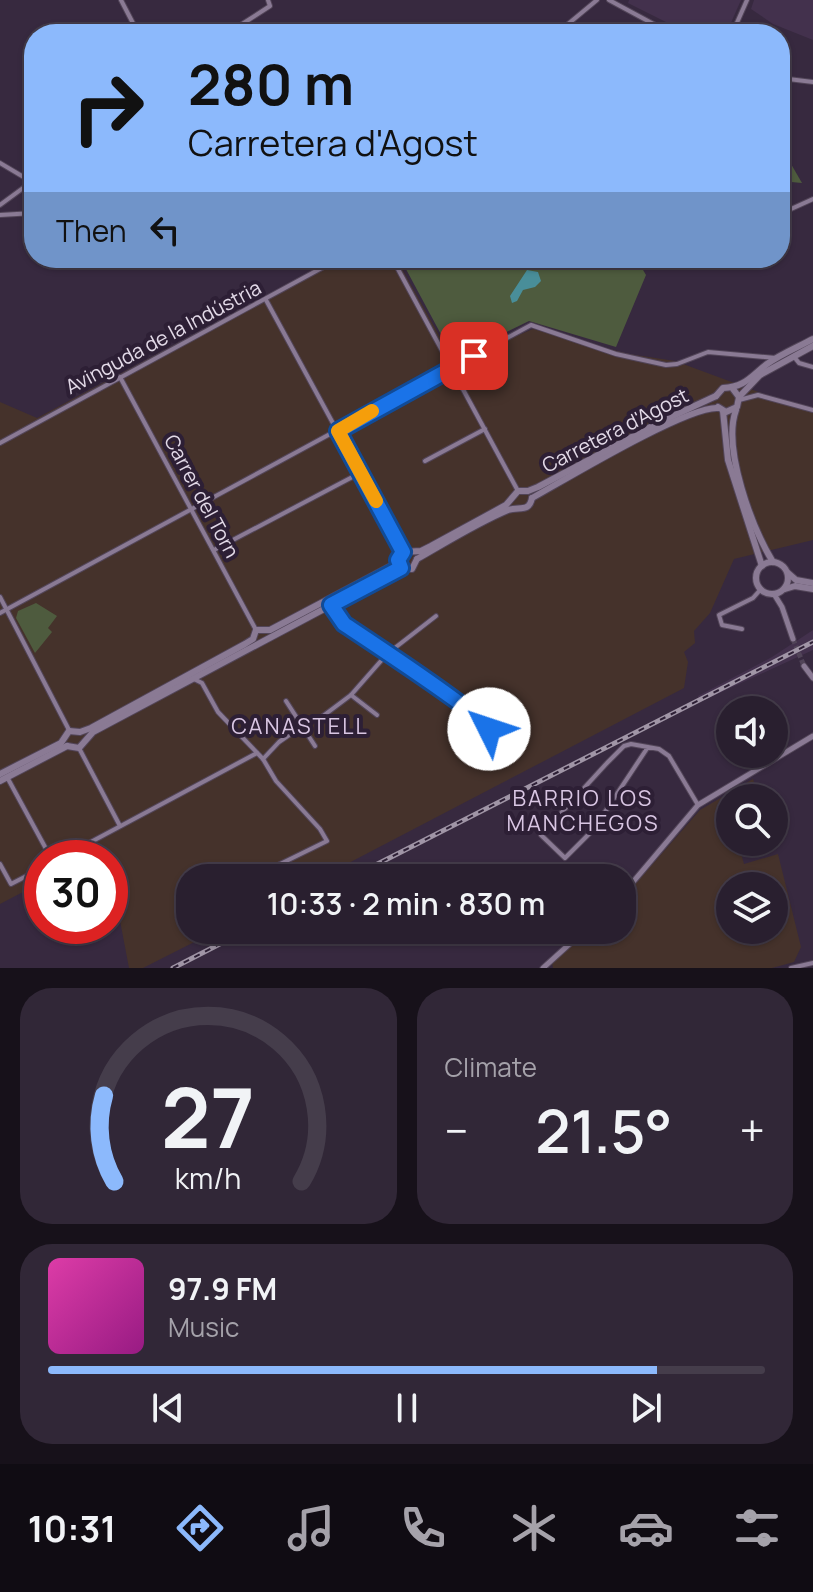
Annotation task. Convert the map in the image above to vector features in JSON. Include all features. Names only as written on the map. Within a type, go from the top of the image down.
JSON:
[{"type":"main road","points":[[762,566],[728,460],[716,396],[723,388],[733,389],[777,358],[813,339]]},
{"type":"main road","points":[[720,409],[730,411],[760,375],[813,346]]},
{"type":"main road","points":[[733,389],[738,401],[732,420],[735,464],[763,543],[773,562]]},
{"type":"main road","name":"Carretera d'Agost","points":[[530,494],[677,413],[716,396]]},
{"type":"main road","name":"Carretera d'Agost","points":[[530,494],[677,419],[708,407],[720,409]]},
{"type":"main road","points":[[266,636],[331,605],[400,564],[403,552],[415,556],[517,507],[523,509],[529,506],[530,494],[518,491],[513,499],[415,556],[412,569],[400,564]]},
{"type":"main road","points":[[513,499],[517,507]]},
{"type":"main road","points":[[780,592],[788,582],[784,566],[773,562],[762,566],[756,576],[761,589],[780,592],[795,586],[813,586]]},
{"type":"main road","points":[[2,777],[66,743],[69,731],[80,732],[255,641],[263,644],[266,636],[400,564]]},
{"type":"main road","points":[[787,572],[796,580],[813,586]]},
{"type":"main road","points":[[255,641],[256,630],[266,636]]},
{"type":"main road","points":[[66,743],[79,748],[93,732],[255,641]]},
{"type":"main road","points":[[80,732],[84,741]]},
{"type":"street","points":[[121,0],[133,24]]},
{"type":"street","points":[[242,24],[270,6],[268,0]]},
{"type":"street","points":[[568,24],[597,0]]},
{"type":"street","points":[[609,0],[653,24]]},
{"type":"street","points":[[736,24],[747,0]]},
{"type":"street","points":[[790,79],[813,82]]},
{"type":"street","points":[[0,163],[24,176]]},
{"type":"street","points":[[0,205],[24,188]]},
{"type":"street","points":[[790,209],[813,199]]},
{"type":"street","points":[[0,215],[24,214]]},
{"type":"street","name":"Avinguda de la Indústria","points":[[0,443],[322,268]]},
{"type":"street","points":[[397,268],[518,491]]},
{"type":"street","points":[[266,300],[403,552]]},
{"type":"street","points":[[0,613],[531,325],[616,354],[666,365],[708,352],[777,358]]},
{"type":"street","points":[[794,356],[799,363],[813,367]]},
{"type":"street","name":"Carrer del Torn","points":[[120,377],[256,630]]},
{"type":"street","points":[[738,401],[758,395],[813,410]]},
{"type":"street","points":[[425,461],[485,429]]},
{"type":"street","points":[[214,550],[361,473]]},
{"type":"street","points":[[742,629],[722,625],[719,615],[753,598],[761,589]]},
{"type":"street","points":[[780,592],[793,639]]},
{"type":"street","points":[[0,597],[69,731]]},
{"type":"street","points":[[331,605],[344,624],[464,707],[487,724],[489,729]]},
{"type":"street","points":[[319,719],[351,695],[387,654],[436,616]]},
{"type":"street","points":[[804,666],[813,678]]},
{"type":"street","points":[[202,683],[204,672]]},
{"type":"street","points":[[192,678],[202,683],[218,712],[263,759],[276,781],[320,829],[327,841],[280,864]]},
{"type":"street","points":[[351,695],[377,715]]},
{"type":"street","points":[[286,701],[315,746]]},
{"type":"street","points":[[263,759],[279,742],[302,726]]},
{"type":"street","points":[[636,878],[698,805],[813,736]]},
{"type":"street","points":[[648,747],[593,830],[565,858],[541,835],[624,746],[631,744],[648,747],[659,749],[669,756],[698,805]]},
{"type":"street","points":[[79,748],[120,826]]},
{"type":"street","points":[[94,840],[257,753]]},
{"type":"street","points":[[2,777],[40,840]]},
{"type":"street","points":[[0,864],[11,884],[24,877]]},
{"type":"street","points":[[543,968],[570,944]]},
{"type":"street","points":[[791,968],[813,963]]},
{"type":"shaded area","points":[[629,0],[741,0],[730,24],[670,24],[628,3]]},
{"type":"shaded area","points":[[754,0],[813,0],[813,40],[790,31],[790,24],[773,24],[751,9]]},
{"type":"shaded area","points":[[790,162],[802,183],[790,182]]},
{"type":"shaded area","points":[[318,268],[402,268],[454,362],[533,329],[629,354],[675,361],[813,412],[813,540],[734,559],[710,613],[694,631],[695,643],[684,652],[688,662],[684,688],[347,864],[176,864],[176,944],[190,944],[143,968],[129,968],[124,944],[128,944],[128,840],[24,840],[24,891],[0,904],[0,402],[37,418]]},
{"type":"shaded area","points":[[405,268],[642,268],[646,275],[616,347],[529,321],[457,356],[451,353]]},
{"type":"shaded area","points":[[527,270],[538,272],[541,281],[535,287],[523,290],[517,301],[512,303],[510,296]]},
{"type":"shaded area","points":[[36,603],[57,616],[48,628],[52,632],[35,653],[16,618],[18,611]]},
{"type":"shaded area","points":[[813,630],[813,650],[700,702],[698,696],[772,657]]},
{"type":"shaded area","points":[[716,801],[716,856],[742,856],[744,864],[778,856],[782,872],[716,872],[716,944],[788,944],[788,894],[801,947],[794,962],[772,968],[553,968],[552,963],[573,944],[636,944],[636,883],[700,810]]},
{"type":"tunnel","points":[[793,639],[804,666]]},
{"type":"railway","points":[[377,864],[813,642]]},
{"type":"railway","points":[[173,968],[220,944]]},
{"type":"slow traffic","points":[[372,411],[338,431],[376,501]]},
{"type":"district","name":"CANASTELL","points":[[300,726]]},
{"type":"district","name":"BARRIO LOS MANCHEGOS","points":[[583,810]]},
{"type":"route","points":[[474,356],[338,431],[403,552],[398,560],[401,568],[331,605],[344,624],[464,707],[487,724],[489,729]]}]
